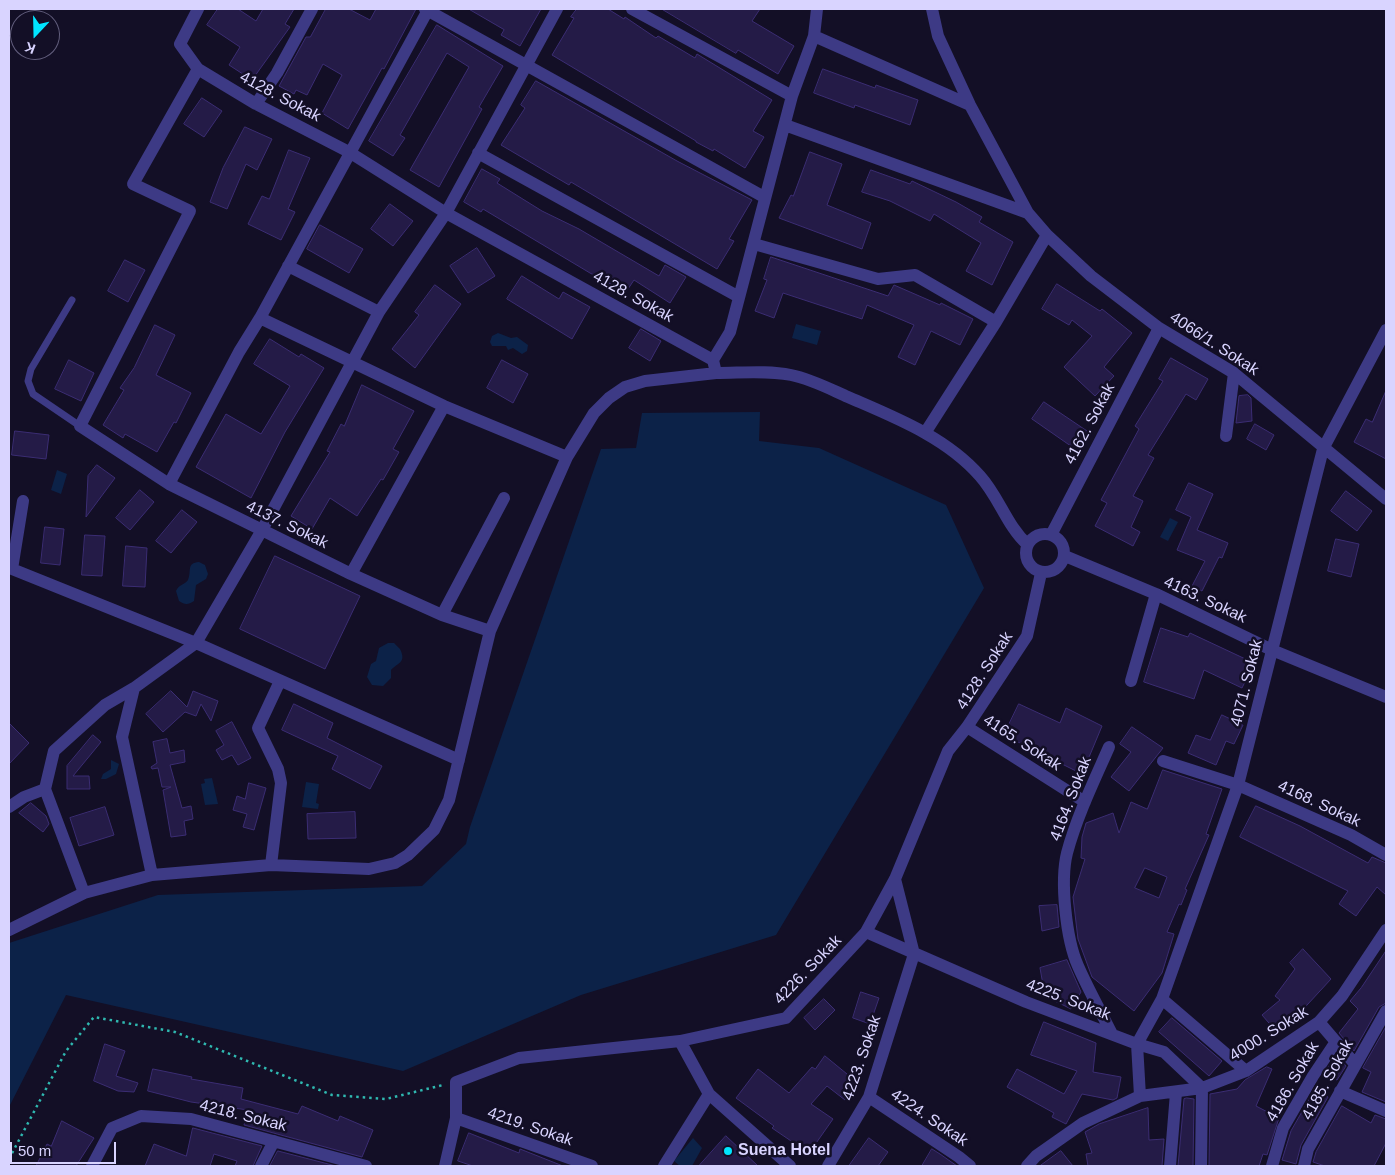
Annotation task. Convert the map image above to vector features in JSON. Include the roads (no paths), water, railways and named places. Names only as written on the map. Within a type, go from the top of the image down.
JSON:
[{"type":"street","points":[[80,426],[190,211],[133,184],[198,69],[180,44],[198,9]]},
{"type":"street","points":[[256,104],[277,72],[312,9]]},
{"type":"street","points":[[84,893],[45,789],[54,751],[105,705],[134,688],[196,643],[262,530],[379,312],[446,213],[557,9]]},
{"type":"street","points":[[632,9],[792,96]]},
{"type":"street","points":[[716,374],[713,360],[730,332],[792,96],[814,36],[817,9]]},
{"type":"street","points":[[932,9],[938,36],[970,105],[1028,214]]},
{"type":"street","points":[[169,484],[426,10],[764,197]]},
{"type":"street","points":[[814,36],[970,105]]},
{"type":"street","name":"4128. Sokak","points":[[198,69],[256,104],[349,152],[446,213],[713,360]]},
{"type":"street","points":[[785,125],[1028,214]]},
{"type":"street","points":[[478,153],[739,297]]},
{"type":"street","name":"4066/1. Sokak","points":[[1028,214],[1047,235],[1091,276],[1159,328],[1234,373],[1323,449],[1386,499]]},
{"type":"street","points":[[925,433],[996,322],[1047,235]]},
{"type":"street","points":[[754,244],[878,279],[915,275],[996,322]]},
{"type":"street","points":[[288,266],[379,312]]},
{"type":"street","points":[[260,318],[444,406],[567,457]]},
{"type":"street","name":"4162. Sokak","points":[[1051,535],[1159,328]]},
{"type":"street","name":"4071. Sokak","points":[[1137,1044],[1162,999],[1238,785],[1323,449],[1386,330]]},
{"type":"street","points":[[10,926],[84,893],[152,875],[271,865],[369,870],[395,863],[408,855],[434,830],[450,800],[490,631],[567,457],[594,413],[609,398],[625,387],[644,380],[716,374],[775,372],[793,375],[870,406],[925,433],[963,459],[980,476],[992,492],[1014,530],[1027,544],[1028,562],[1041,572],[1047,573],[1059,568],[1064,556],[1062,543],[1051,535],[1038,535],[1027,544]]},
{"type":"street","points":[[1226,436],[1234,373]]},
{"type":"street","points":[[352,574],[444,406]]},
{"type":"street","name":"4137. Sokak","points":[[80,426],[169,484],[352,574],[442,615],[490,631]]},
{"type":"street","points":[[442,615],[504,498]]},
{"type":"street","points":[[23,502],[12,569],[196,643],[459,760]]},
{"type":"street","name":"4163. Sokak","points":[[1064,556],[1156,594],[1272,650],[1386,697]]},
{"type":"street","name":"4128. Sokak","points":[[968,727],[1027,636],[1041,572]]},
{"type":"street","points":[[1131,681],[1156,594]]},
{"type":"street","points":[[271,865],[281,782],[278,769],[258,728],[280,681]]},
{"type":"street","points":[[134,688],[122,737],[152,875]]},
{"type":"street","name":"4165. Sokak","points":[[968,727],[1085,802]]},
{"type":"street","name":"4226. Sokak","points":[[456,1118],[456,1082],[519,1058],[680,1041],[786,1018],[866,932],[895,879],[948,751],[968,727]]},
{"type":"street","name":"4164. Sokak","points":[[1109,747],[1085,802],[1067,855],[1065,904],[1067,930],[1077,965],[1112,1034]]},
{"type":"street","name":"4168. Sokak","points":[[1163,761],[1238,785],[1350,835],[1386,855]]},
{"type":"street","points":[[9,807],[24,797],[45,789]]},
{"type":"street","points":[[895,879],[914,954]]},
{"type":"street","name":"4000. Sokak","points":[[1027,1166],[1036,1156],[1083,1123],[1140,1096],[1176,1093],[1202,1088],[1246,1070],[1319,1022],[1342,996],[1386,930]]},
{"type":"street","name":"4225. Sokak","points":[[866,932],[1026,1002],[1137,1044],[1164,1052],[1202,1088]]},
{"type":"street","name":"4223. Sokak","points":[[828,1166],[869,1097],[914,954]]},
{"type":"street","points":[[1162,999],[1246,1070]]},
{"type":"street","name":"4185. Sokak","points":[[1304,1166],[1308,1149],[1386,1011]]},
{"type":"street","points":[[1319,1022],[1335,1043],[1355,1064]]},
{"type":"street","points":[[680,1041],[709,1094],[790,1166]]},
{"type":"street","name":"4186. Sokak","points":[[1272,1166],[1283,1128],[1313,1076],[1335,1043]]},
{"type":"street","points":[[1137,1044],[1140,1096]]},
{"type":"street","points":[[1201,1166],[1202,1088]]},
{"type":"street","points":[[1340,1090],[1386,1111]]},
{"type":"street","points":[[1170,1166],[1176,1093]]},
{"type":"street","points":[[664,1166],[709,1094]]},
{"type":"street","name":"4224. Sokak","points":[[869,1097],[957,1162],[970,1166]]},
{"type":"street","name":"4218. Sokak","points":[[92,1166],[112,1128],[141,1116],[191,1119],[366,1166]]},
{"type":"street","points":[[444,1166],[456,1118]]},
{"type":"street","name":"4219. Sokak","points":[[456,1118],[592,1166]]},
{"type":"street","points":[[261,1166],[274,1141]]},
{"type":"lane","points":[[72,300],[31,369],[28,381],[33,394],[80,426]]},
{"type":"water","points":[[796,324],[821,331],[817,345],[792,338]]},
{"type":"water","points":[[498,333],[511,338],[517,337],[528,345],[527,351],[522,354],[513,348],[508,350],[506,346],[492,346],[490,342],[492,336]]},
{"type":"water","points":[[760,412],[759,441],[819,448],[946,505],[984,588],[776,935],[581,995],[403,1071],[66,995],[9,1107],[9,943],[158,895],[422,886],[466,844],[470,827],[601,449],[636,448],[642,413]]},
{"type":"water","points":[[57,470],[67,474],[61,494],[51,490]]},
{"type":"water","points":[[1170,518],[1178,522],[1168,541],[1160,537]]},
{"type":"water","points":[[199,562],[205,565],[208,574],[206,579],[196,585],[194,601],[188,604],[183,603],[179,601],[176,591],[188,580],[192,564]]},
{"type":"water","points":[[388,643],[394,643],[400,649],[402,660],[391,670],[391,678],[383,686],[372,685],[367,677],[371,664],[376,661],[379,648]]},
{"type":"water","points":[[111,760],[119,764],[116,774],[106,779],[101,779],[103,774],[111,769]]},
{"type":"water","points":[[212,778],[218,804],[205,805],[201,784],[205,783],[204,779]]},
{"type":"water","points":[[306,782],[319,784],[316,803],[319,804],[318,809],[302,807]]},
{"type":"water","points":[[693,1138],[702,1148],[692,1166],[680,1166],[674,1161]]},
{"type":"place","name":"Suena Hotel","points":[[728,1151]]}]
